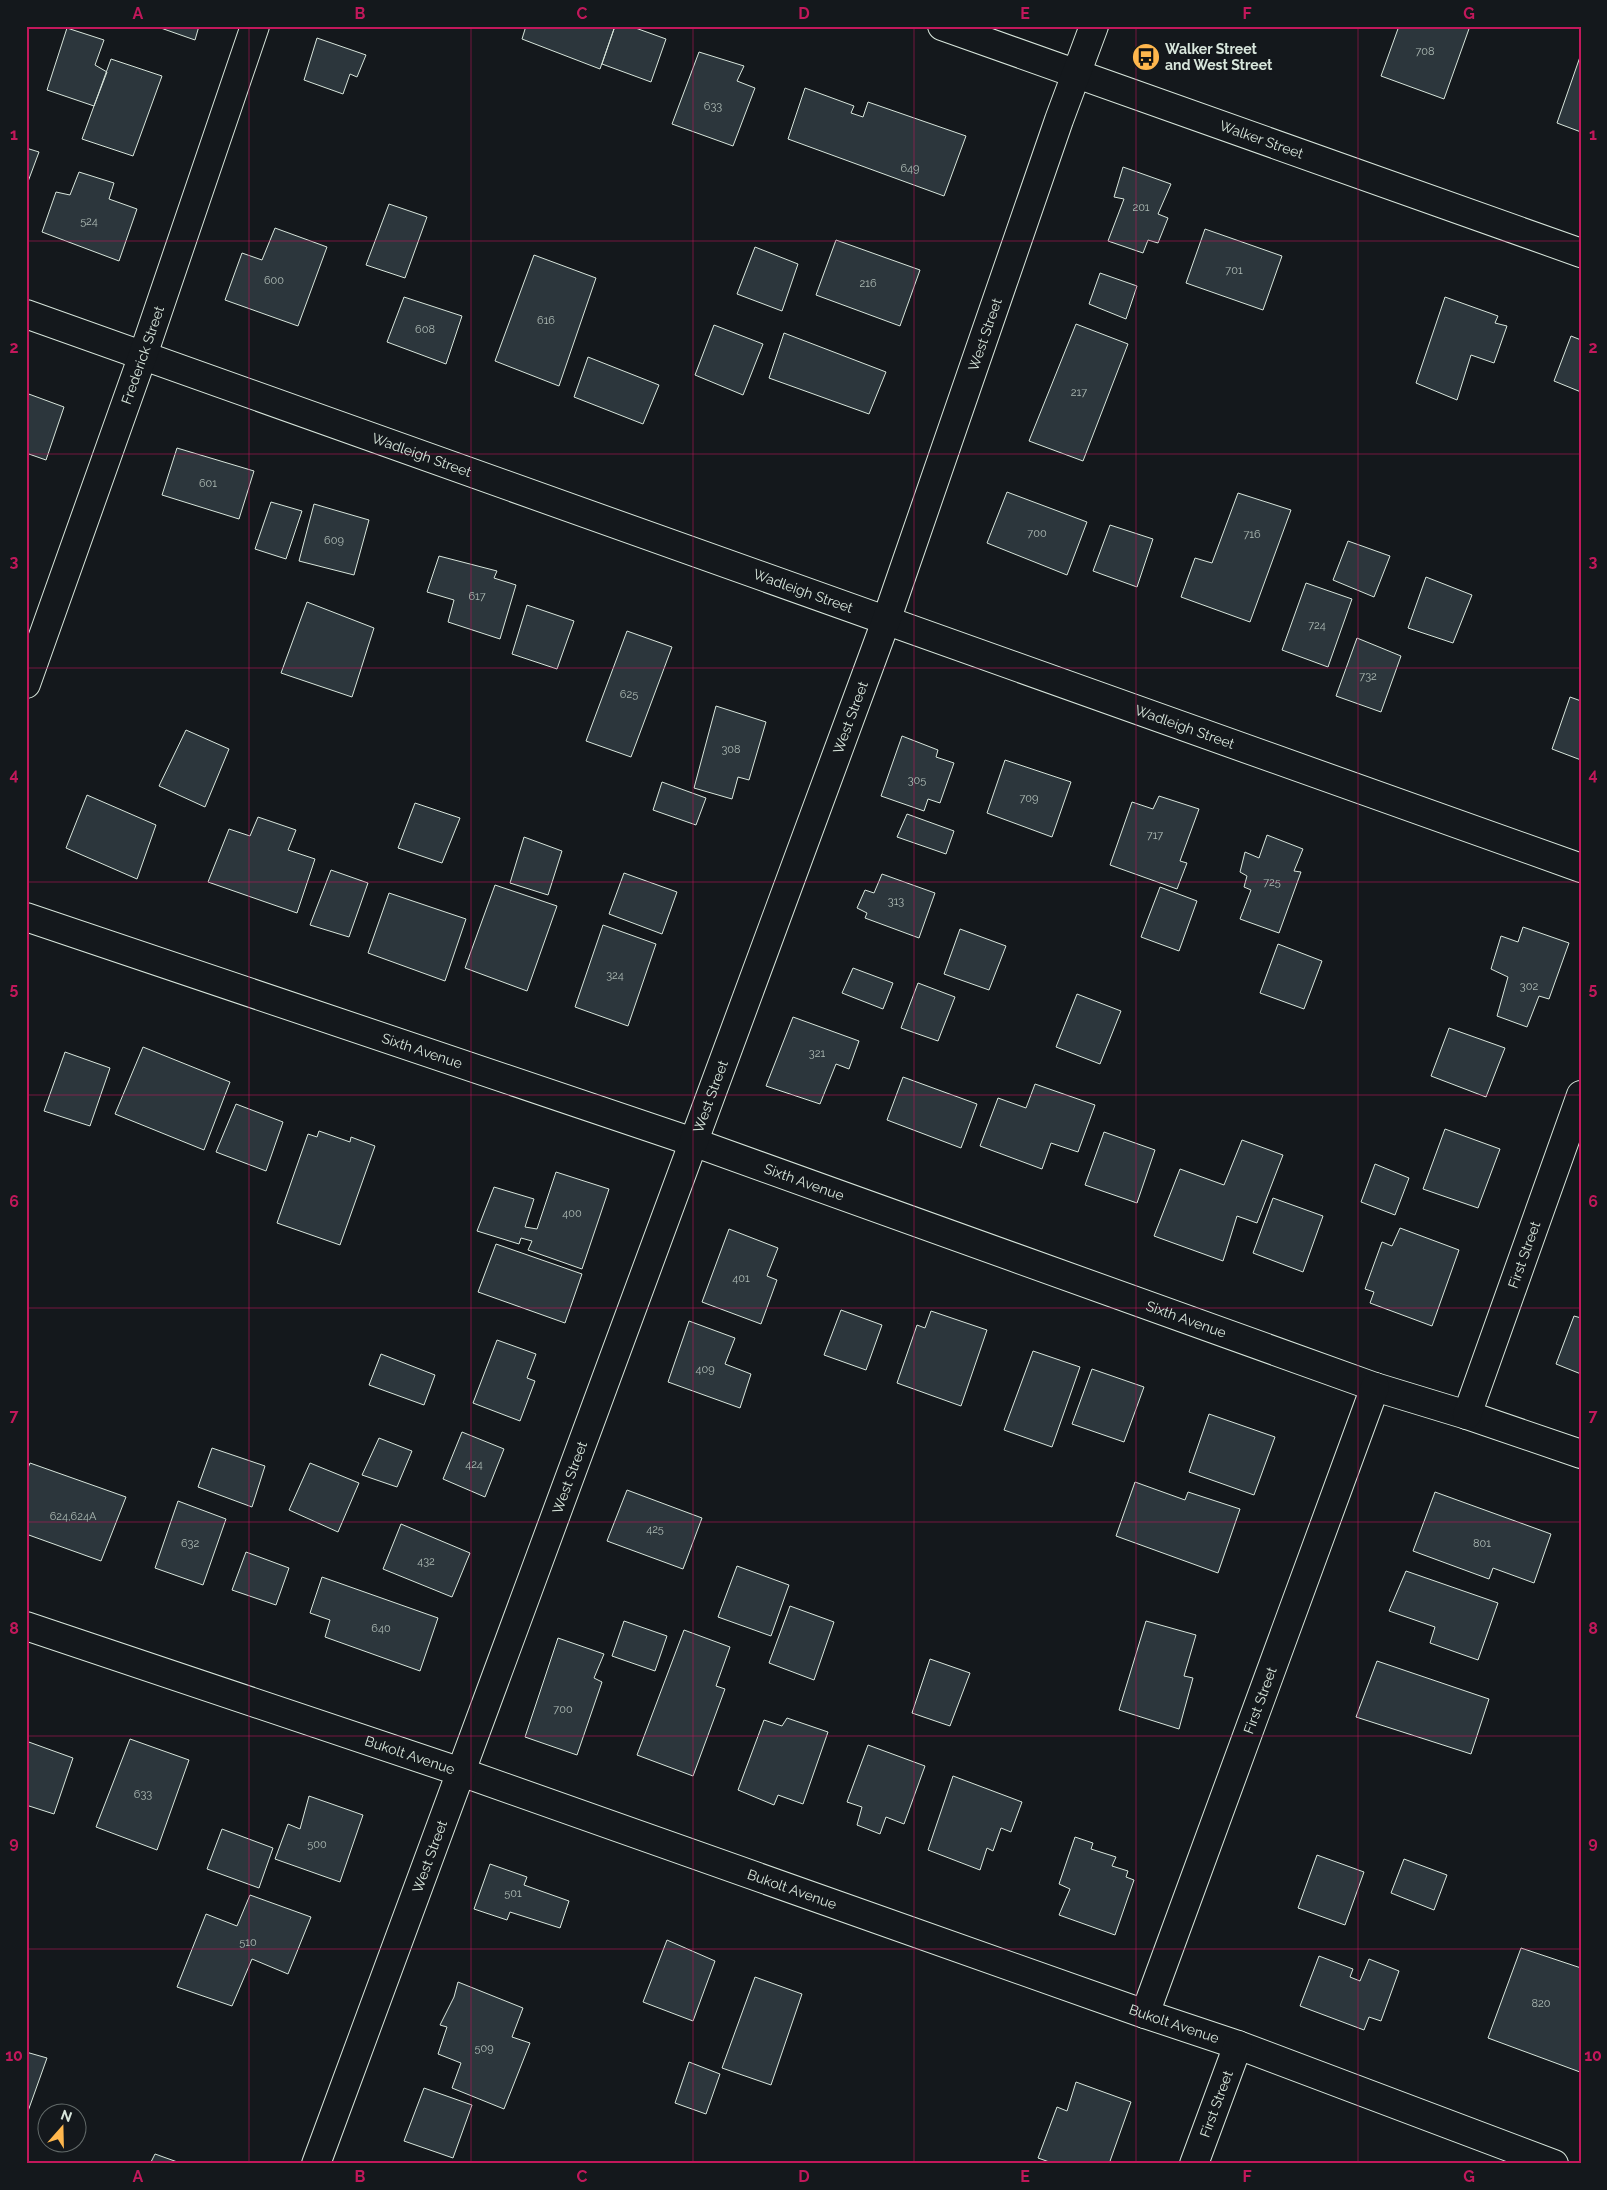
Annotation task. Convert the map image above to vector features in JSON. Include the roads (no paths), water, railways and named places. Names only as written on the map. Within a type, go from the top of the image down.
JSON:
[{"type":"street","name":"Frederick Street","points":[[26,684],[143,355],[255,26]]},
{"type":"street","name":"Walker Street","points":[[942,26],[1581,253]]},
{"type":"street","name":"West Street","points":[[316,2164],[886,621],[1094,26]]},
{"type":"street","name":"Wadleigh Street","points":[[26,314],[1581,868]]},
{"type":"street","name":"Sixth Avenue","points":[[26,917],[693,1142],[1375,1387],[1467,1415],[1581,1454]]},
{"type":"street","name":"First Street","points":[[1467,1415],[1581,1095]]},
{"type":"street","name":"First Street","points":[[1145,2014],[1375,1387]]},
{"type":"street","name":"Bukolt Avenue","points":[[26,1626],[461,1772],[1145,2014],[1238,2045],[1554,2164]]},
{"type":"street","name":"First Street","points":[[1194,2164],[1238,2045]]},
{"type":"place","name":"Walker Street and West Street","points":[[1146,57]]}]
